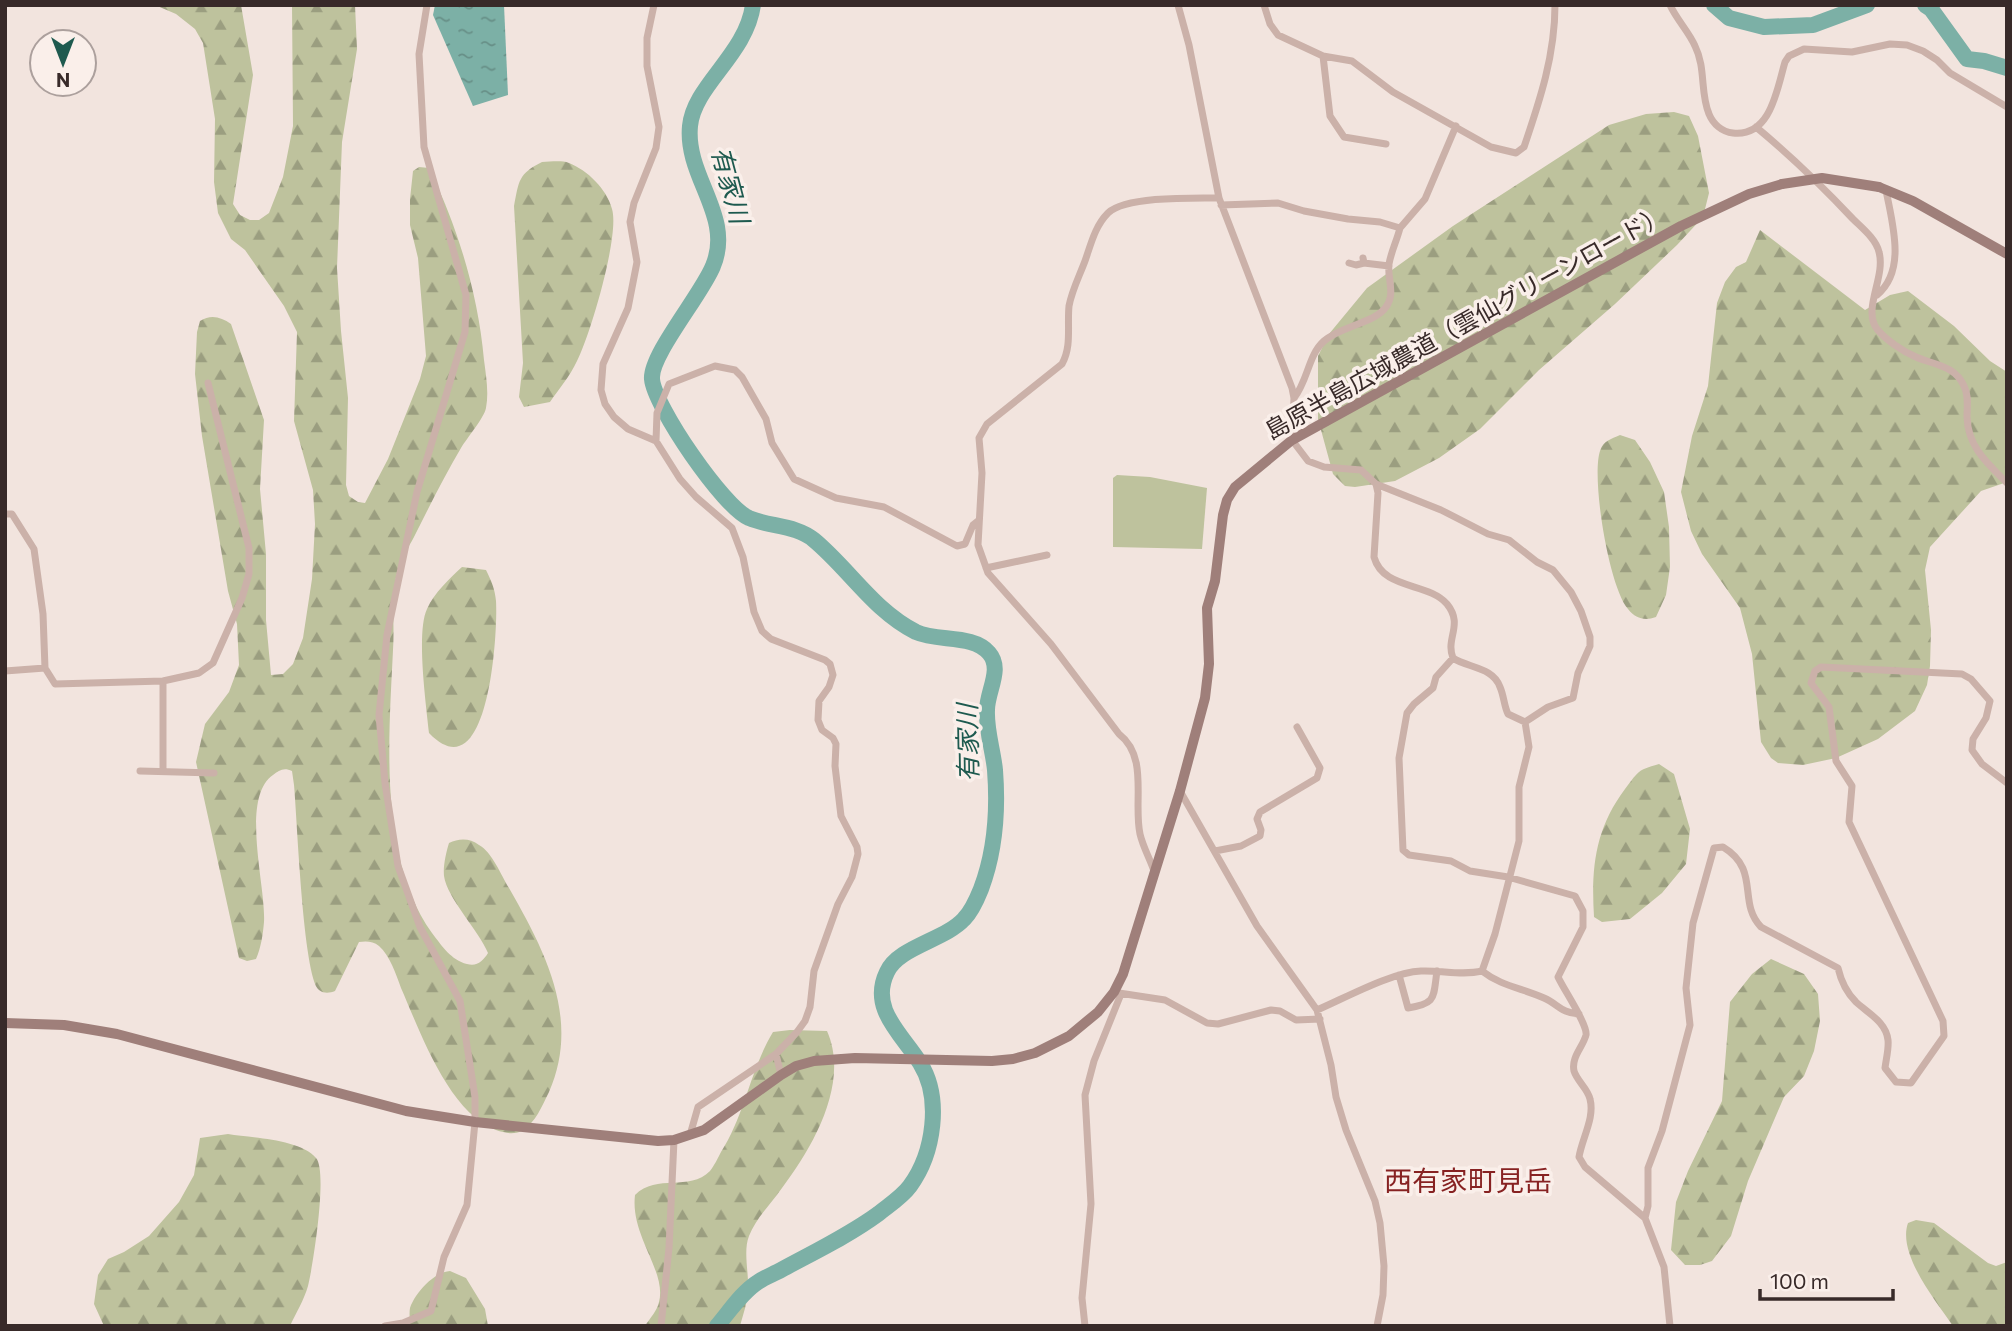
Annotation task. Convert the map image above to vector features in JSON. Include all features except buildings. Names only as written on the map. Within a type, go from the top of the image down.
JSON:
[{"type":"street","points":[[385,1326],[404,1325],[431,1311],[444,1257],[467,1205],[475,1122],[475,1097],[460,1001],[420,928],[398,866],[385,783],[379,715],[387,635],[417,492],[465,332],[466,295],[424,147],[419,54],[427,5]]},
{"type":"street","points":[[654,5],[647,38],[647,66],[659,127],[656,148],[634,203],[631,222],[636,261],[628,307],[603,364],[601,390],[605,404],[614,416],[628,429],[656,442],[680,479],[696,497],[732,528],[743,557],[754,612],[762,631],[771,639],[825,660],[832,669],[831,683],[819,701],[818,720],[822,730],[833,738],[836,744],[835,766],[841,816],[857,846],[858,854],[852,877],[838,904],[814,971],[810,1007],[804,1021],[776,1054],[698,1107],[690,1135]]},
{"type":"street","points":[[1264,5],[1270,24],[1278,35],[1323,56],[1352,61],[1393,92],[1491,147],[1516,153],[1524,147],[1544,89],[1551,55],[1555,5]]},
{"type":"street","points":[[1670,5],[1695,46],[1703,69],[1709,114],[1715,124],[1724,131],[1746,132],[1756,127],[1771,109],[1785,62],[1789,56],[1804,49],[1852,52],[1890,44],[1907,45],[1923,51],[1950,73],[2007,107]]},
{"type":"street","points":[[1181,6],[1220,201],[1292,388],[1292,440],[1308,461],[1324,467],[1362,470],[1376,484],[1441,510],[1488,534],[1509,540],[1537,562],[1553,570],[1571,592],[1581,611],[1590,646],[1578,673],[1575,694],[1571,700],[1548,707],[1525,722]]},
{"type":"street","points":[[1323,56],[1330,116],[1343,137],[1386,144]]},
{"type":"street","points":[[1294,398],[1303,383],[1313,355],[1323,341],[1385,308],[1392,286],[1389,266],[1400,228],[1425,200],[1456,126]]},
{"type":"street","points":[[1756,127],[1805,169],[1875,242],[1881,261],[1871,314],[1873,323],[1880,333],[1905,352],[1949,368],[1959,377],[1965,386],[1968,432],[1973,445],[1982,459],[2007,483]]},
{"type":"street","name":"島原半島広域農道（雲仙グリーンロード）","points":[[5,1023],[92,1029],[406,1111],[475,1122],[642,1141],[674,1140],[716,1123],[781,1075],[796,1066],[814,1061],[855,1058],[992,1061],[1013,1059],[1055,1045],[1085,1024],[1117,993],[1130,957],[1180,791],[1209,681],[1207,608],[1215,581],[1227,500],[1244,477],[1292,440],[1634,251],[1749,194],[1782,184],[1822,178],[1882,188],[1913,201],[2007,254]]},
{"type":"street","points":[[1876,296],[1890,281],[1895,254],[1894,233],[1882,188]]},
{"type":"street","points":[[1155,871],[1140,836],[1137,767],[1131,745],[1119,734],[1051,644],[986,569],[978,545],[982,473],[979,438],[982,430],[1062,364],[1068,351],[1072,289],[1096,229],[1115,208],[1177,198],[1278,203],[1304,211],[1380,222],[1400,228]]},
{"type":"street","points":[[1349,263],[1356,265],[1364,260],[1389,266]]},
{"type":"street","points":[[656,442],[659,405],[668,384],[715,366],[735,370],[742,376],[766,419],[772,443],[783,464],[794,479],[803,485],[836,498],[884,507],[957,546],[965,544],[973,525],[978,521]]},
{"type":"street","points":[[5,514],[12,514],[34,549],[43,614],[45,668],[55,684],[163,681],[200,673],[213,663],[242,598],[249,573],[246,532],[208,383]]},
{"type":"street","points":[[1376,484],[1376,565],[1388,576],[1445,602],[1455,619],[1450,645],[1453,658]]},
{"type":"street","points":[[986,569],[1047,555]]},
{"type":"street","points":[[1453,658],[1486,671],[1495,678],[1508,714],[1525,722]]},
{"type":"street","points":[[1453,658],[1436,677],[1433,688],[1407,713],[1399,758],[1403,850],[1409,855],[1451,861],[1470,871],[1508,877],[1575,896],[1583,911],[1583,928],[1559,977],[1566,995],[1579,1014],[1586,1034],[1578,1049],[1574,1071],[1590,1098],[1590,1118],[1579,1157],[1585,1167],[1644,1218],[1664,1267],[1670,1326]]},
{"type":"street","points":[[1644,1218],[1648,1206],[1648,1168],[1662,1131],[1690,1025],[1686,988],[1693,923],[1714,848],[1723,847],[1733,853],[1746,871],[1752,918],[1761,927],[1838,968],[1848,992],[1858,1004],[1874,1014],[1888,1038],[1885,1068],[1896,1082],[1911,1083],[1944,1037],[1943,1021],[1849,822],[1852,786],[1836,761],[1829,707],[1811,683],[1815,671],[1821,667],[1962,674],[1971,679],[1990,701],[1986,718],[1973,738],[1972,750],[1982,764],[2007,783]]},
{"type":"street","points":[[5,671],[45,668]]},
{"type":"street","points":[[163,681],[163,771]]},
{"type":"street","points":[[1482,971],[1495,934],[1519,841],[1519,787],[1530,747],[1525,722]]},
{"type":"street","points":[[1215,851],[1241,846],[1260,836],[1257,818],[1260,812],[1317,778],[1320,768],[1297,727]]},
{"type":"street","points":[[140,771],[214,773]]},
{"type":"street","points":[[1180,791],[1258,926],[1320,1018],[1336,1097],[1346,1130],[1375,1201],[1380,1223],[1384,1266],[1383,1295],[1377,1326]]},
{"type":"street","points":[[1317,1010],[1399,975],[1420,971],[1482,971]]},
{"type":"street","points":[[1399,975],[1408,1007],[1426,1004],[1433,998],[1437,971]]},
{"type":"street","points":[[1482,971],[1494,981],[1546,998],[1567,1013],[1579,1014]]},
{"type":"street","points":[[1085,1326],[1082,1298],[1091,1204],[1085,1095],[1117,993],[1165,1000],[1207,1023],[1218,1024],[1271,1010],[1280,1011],[1296,1020],[1320,1018]]},
{"type":"street","points":[[776,1054],[781,1075]]},
{"type":"street","points":[[661,1326],[669,1248],[674,1140]]},
{"type":"green space","points":[[155,5],[241,5],[253,75],[233,204],[240,215],[250,220],[259,220],[269,213],[283,177],[293,126],[292,5],[355,5],[357,49],[342,142],[337,268],[348,398],[346,485],[349,496],[358,502],[365,503],[388,459],[420,379],[426,356],[418,258],[410,225],[413,171],[419,167],[429,168],[458,237],[477,310],[487,402],[482,417],[455,459],[399,566],[393,600],[389,758],[391,796],[403,869],[415,903],[432,933],[447,952],[461,962],[471,965],[479,963],[488,953],[451,894],[444,876],[449,843],[464,839],[484,848],[492,858],[546,961],[560,1012],[558,1065],[538,1113],[527,1127],[519,1132],[499,1131],[479,1120],[450,1088],[427,1047],[389,960],[377,944],[359,942],[335,991],[327,993],[319,990],[313,979],[305,928],[294,785],[292,771],[289,770],[273,775],[263,786],[258,803],[256,822],[264,906],[263,931],[256,959],[247,961],[239,958],[196,762],[205,724],[229,692],[239,665],[237,624],[228,591],[202,436],[195,374],[200,321],[216,317],[231,324],[264,420],[260,489],[266,554],[266,620],[271,675],[283,674],[293,664],[303,638],[312,579],[315,524],[313,490],[294,421],[297,332],[284,306],[245,250],[231,239],[218,213],[214,182],[215,119],[203,43],[195,29],[176,14]]},
{"type":"green space","points":[[1674,112],[1689,116],[1698,136],[1709,193],[1703,217],[1615,304],[1539,370],[1480,429],[1439,458],[1395,481],[1345,486],[1333,474],[1318,419],[1318,356],[1329,334],[1367,288],[1453,226],[1609,125],[1646,114]]},
{"type":"green space","points":[[559,161],[576,166],[601,188],[612,209],[612,240],[589,330],[577,361],[550,402],[524,407],[519,397],[523,363],[514,206],[521,179],[528,170],[542,162]]},
{"type":"green space","points":[[1760,230],[1865,310],[1890,295],[1908,291],[1954,326],[1990,361],[2007,372],[2007,482],[1981,491],[1930,547],[1925,570],[1931,630],[1930,666],[1927,685],[1915,711],[1878,739],[1836,758],[1803,765],[1778,763],[1771,758],[1761,742],[1752,654],[1740,608],[1702,554],[1691,531],[1681,492],[1692,436],[1708,386],[1717,303],[1725,282],[1736,267],[1746,262]]},
{"type":"green space","points":[[1620,435],[1635,440],[1650,462],[1664,492],[1669,527],[1670,567],[1666,595],[1656,617],[1652,618],[1641,618],[1628,609],[1614,579],[1608,557],[1600,507],[1598,465],[1601,448]]},
{"type":"green space","points":[[1117,475],[1150,477],[1207,488],[1202,549],[1113,547],[1113,478]]},
{"type":"green space","points":[[462,567],[486,570],[490,577],[496,601],[495,643],[486,702],[477,727],[465,743],[449,746],[429,733],[422,634],[430,603]]},
{"type":"green space","points":[[1659,764],[1674,774],[1690,829],[1686,864],[1662,893],[1630,919],[1602,922],[1594,917],[1593,899],[1601,834],[1615,804],[1633,778],[1641,771]]},
{"type":"green space","points":[[1771,959],[1804,974],[1818,994],[1820,1021],[1814,1051],[1804,1076],[1784,1097],[1748,1181],[1731,1236],[1712,1261],[1700,1265],[1685,1265],[1671,1250],[1676,1202],[1722,1101],[1730,1002],[1752,974]]},
{"type":"green space","points":[[827,1031],[833,1051],[831,1093],[816,1134],[794,1172],[749,1236],[746,1248],[748,1294],[740,1326],[645,1326],[658,1305],[660,1290],[654,1265],[638,1225],[635,1195],[653,1185],[693,1181],[710,1171],[736,1123],[773,1032]]},
{"type":"green space","points":[[228,1134],[275,1140],[299,1147],[316,1158],[319,1166],[320,1199],[310,1275],[308,1286],[290,1326],[104,1326],[94,1304],[98,1275],[108,1259],[149,1236],[179,1202],[194,1175],[200,1138]]},
{"type":"green space","points":[[1916,1220],[1934,1223],[1988,1263],[1996,1266],[2007,1262],[2007,1326],[1953,1326],[1928,1291],[1908,1249],[1908,1223]]},
{"type":"green space","points":[[450,1271],[466,1278],[485,1309],[488,1326],[410,1326],[410,1308],[416,1296],[432,1279]]},
{"type":"water","points":[[435,5],[504,5],[508,95],[473,106],[433,15]]},
{"type":"waterway","name":"有家川","points":[[717,1326],[752,1286],[867,1222],[903,1194],[918,1173],[930,1142],[933,1109],[931,1092],[920,1063],[890,1021],[882,998],[883,985],[887,972],[901,956],[956,926],[972,909],[990,860],[996,800],[995,770],[987,718],[995,666],[989,653],[974,643],[916,632],[887,613],[827,551],[807,535],[757,521],[738,510],[692,455],[664,411],[652,379],[659,355],[707,278],[718,248],[714,213],[690,145],[690,126],[701,97],[741,39],[753,5]]},
{"type":"waterway","points":[[1714,5],[1729,18],[1764,27],[1813,25],[1867,5]]},
{"type":"waterway","points":[[1925,5],[1931,9],[1967,59],[2007,68]]},
{"type":"district","name":"西有家町見岳","points":[[1468,1181]]}]
